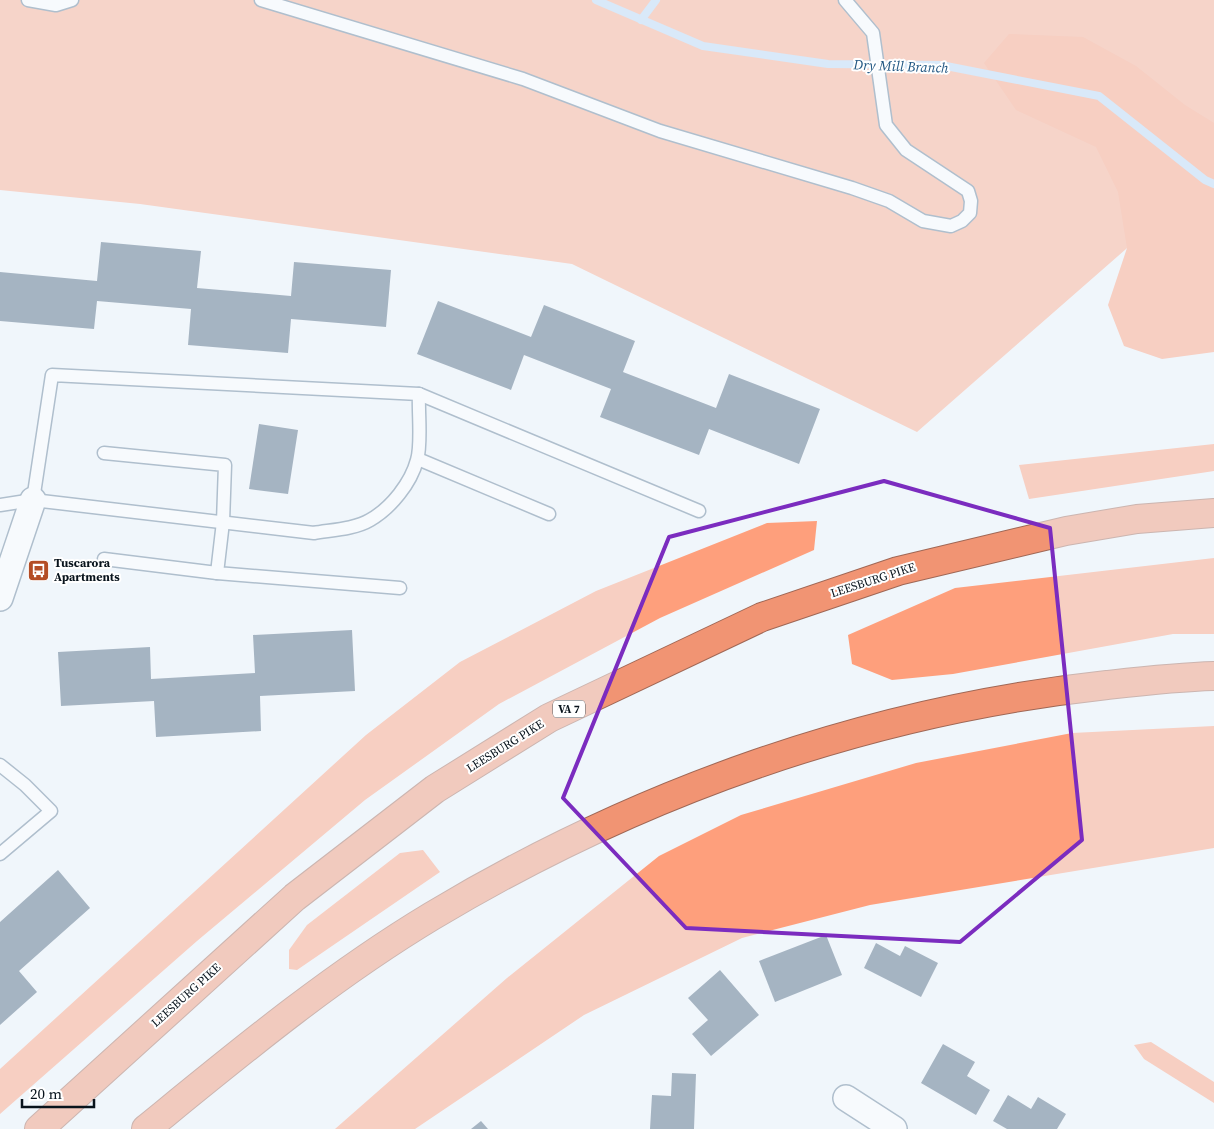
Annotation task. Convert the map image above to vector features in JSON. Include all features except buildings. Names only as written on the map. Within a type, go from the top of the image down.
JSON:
[{"type":"highway","name":"LEESBURG PIKE","points":[[39,1129],[295,897],[419,801],[549,718],[762,616],[898,571],[1066,531],[1137,519],[1214,513]]},
{"type":"highway","points":[[146,1129],[291,1011],[431,917],[541,855],[642,807],[791,751],[908,719],[1035,693],[1214,676]]},
{"type":"street","points":[[0,598],[33,500]]},
{"type":"street","points":[[846,1098],[894,1129]]},
{"type":"lane","points":[[28,0],[56,5],[72,0]]},
{"type":"lane","points":[[261,0],[523,79],[660,131],[852,188],[888,201],[923,221],[950,226],[962,221],[970,213],[972,201],[968,191],[906,150],[886,125],[883,93],[873,33],[845,0]]},
{"type":"lane","points":[[33,500],[52,375],[419,394],[699,510]]},
{"type":"lane","points":[[0,505],[33,500],[314,533],[370,521],[393,502],[408,480],[418,459],[419,394]]},
{"type":"lane","points":[[104,453],[225,465],[223,522],[217,573]]},
{"type":"lane","points":[[418,459],[549,514]]},
{"type":"lane","points":[[104,559],[217,573],[400,588]]},
{"type":"lane","points":[[0,765],[25,785],[51,811],[0,854]]},
{"type":"highlighted area","points":[[884,481],[1050,528],[1082,840],[960,942],[686,928],[563,798],[669,537]]},
{"type":"shaded area","points":[[0,0],[1214,0],[1214,172],[917,432],[572,264],[140,204],[0,190]]},
{"type":"shaded area","points":[[1009,34],[1083,37],[1136,66],[1185,105],[1214,123],[1214,352],[1162,359],[1124,346],[1108,305],[1127,248],[1118,192],[1096,147],[1016,110],[984,63]]},
{"type":"shaded area","points":[[1214,444],[1214,471],[1029,499],[1019,465]]},
{"type":"shaded area","points":[[817,521],[814,550],[660,618],[499,704],[365,800],[197,941],[0,1114],[0,1069],[366,735],[460,662],[596,591],[767,523]]},
{"type":"shaded area","points":[[1214,558],[1214,634],[1173,634],[953,674],[892,680],[852,664],[848,635],[955,588]]},
{"type":"shaded area","points":[[1214,726],[1214,848],[870,905],[742,938],[584,1015],[415,1129],[335,1129],[507,978],[659,856],[741,815],[916,763],[1072,733]]},
{"type":"shaded area","points":[[423,850],[440,872],[297,970],[289,969],[289,950],[307,925],[400,853]]},
{"type":"shaded area","points":[[1151,1042],[1214,1082],[1214,1103],[1144,1059],[1134,1045]]},
{"type":"waterway","name":"Dry Mill Branch","points":[[596,0],[703,46],[828,64],[941,65],[1099,96],[1205,180],[1214,184]]},
{"type":"waterway","points":[[641,20],[656,0]]},
{"type":"place","name":"Tuscarora Apartments","points":[[38,570]]}]
